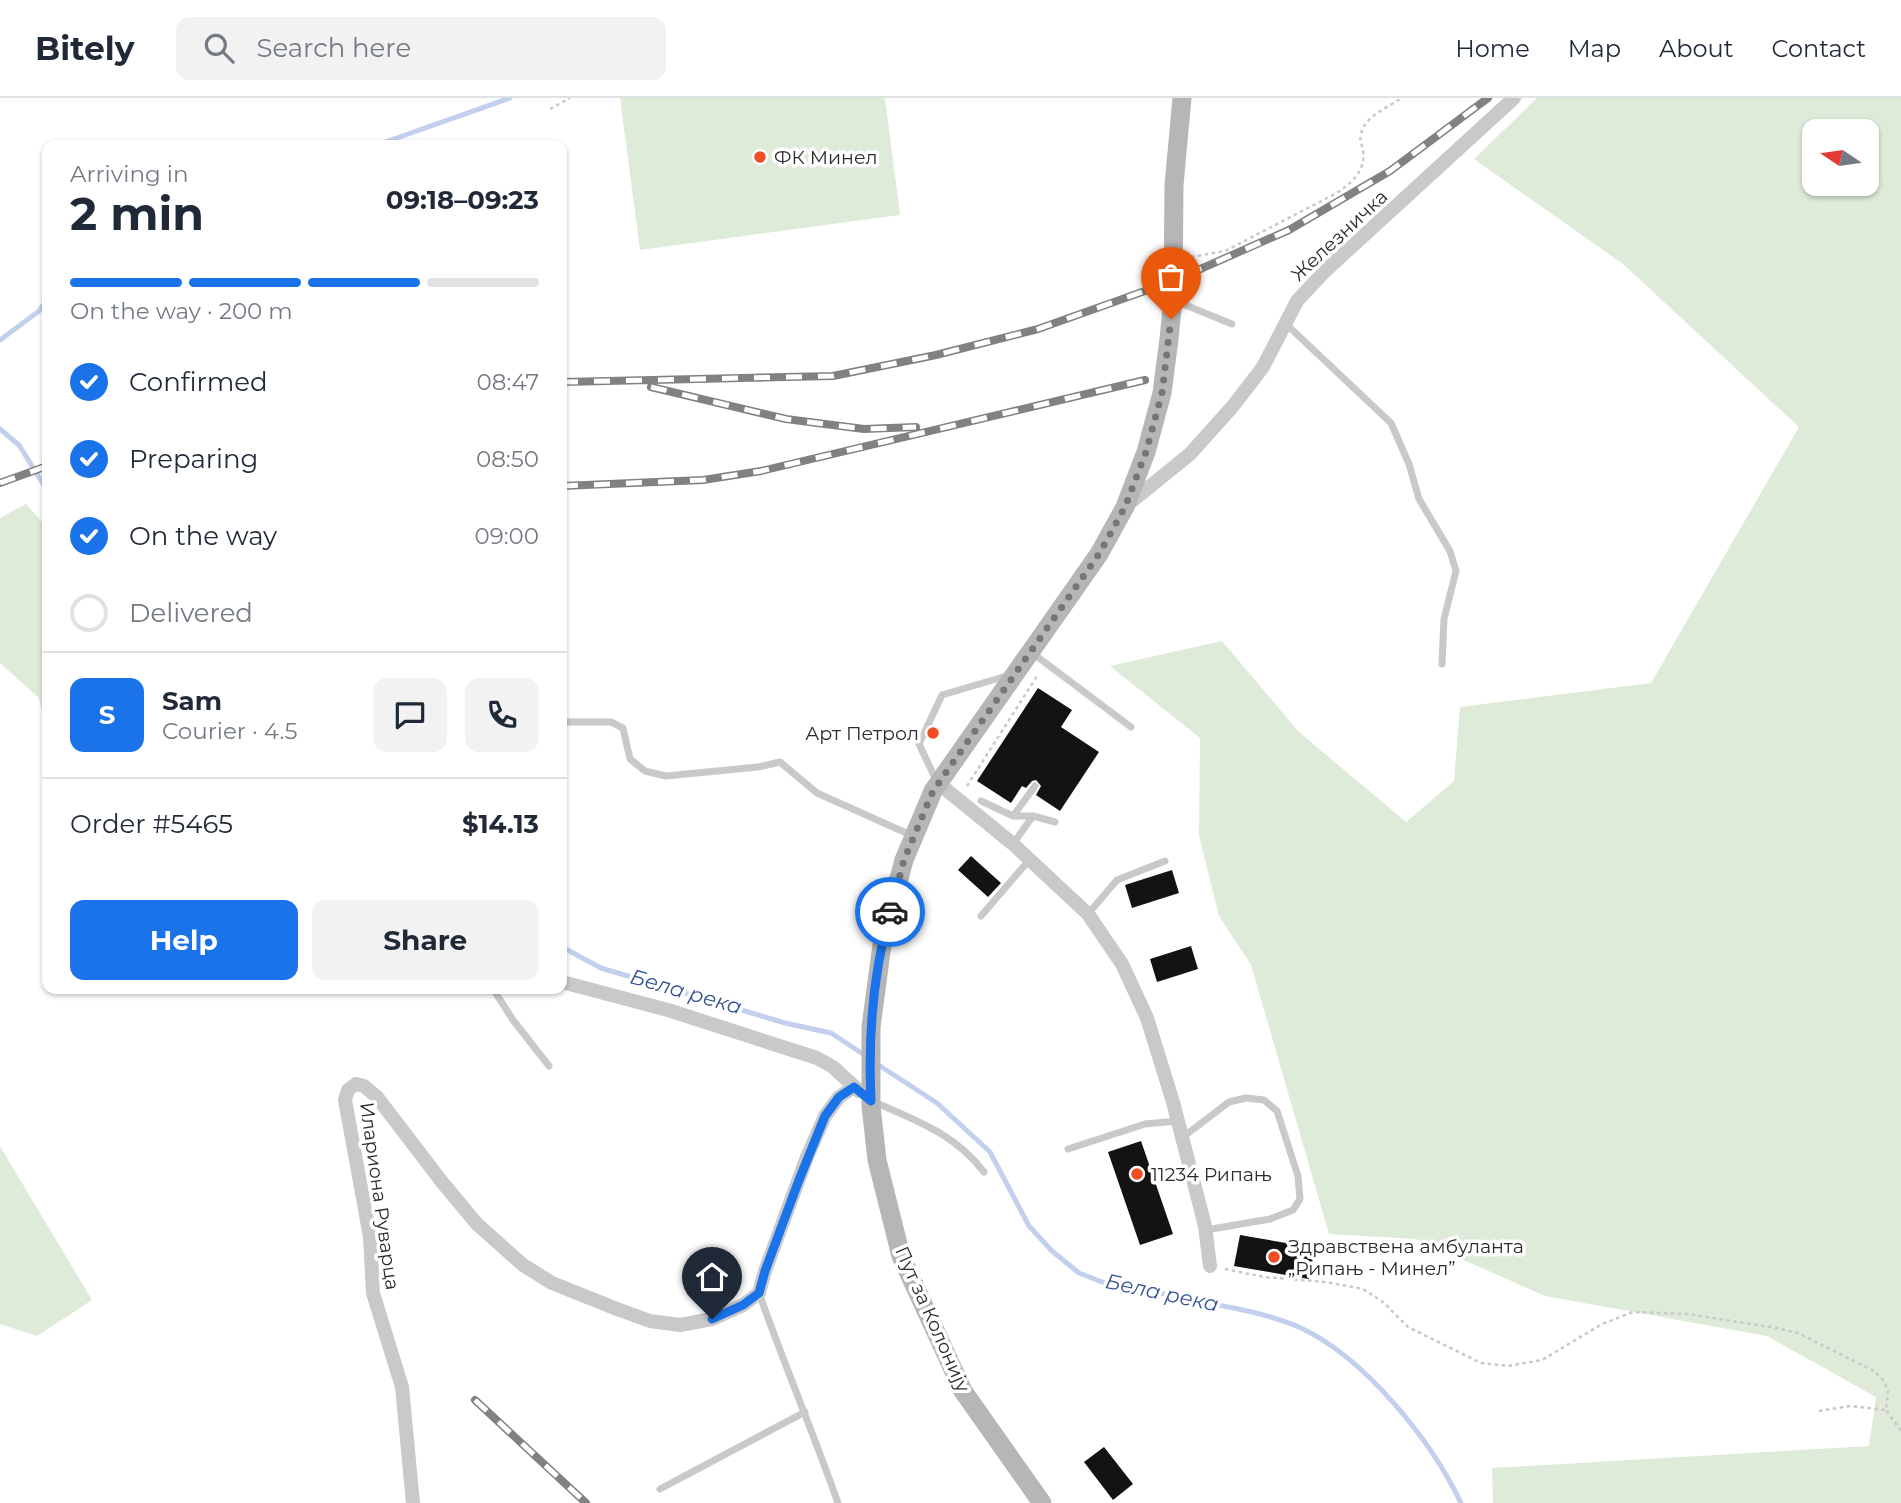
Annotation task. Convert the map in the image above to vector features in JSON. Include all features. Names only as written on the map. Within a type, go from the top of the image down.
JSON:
[{"type":"street","name":"Пут за Колонију","points":[[1042,1503],[963,1391],[901,1256],[877,1160],[871,1101],[862,1081],[883,937],[904,860],[914,836],[938,783],[1099,554],[1125,507],[1146,452],[1162,393],[1173,299],[1174,185],[1182,98]]},
{"type":"street","name":"Железничка","points":[[1125,507],[1189,454],[1233,406],[1263,367],[1297,301],[1324,272],[1514,98]]},
{"type":"street","points":[[938,783],[1013,844],[1088,914],[1122,964],[1147,1018],[1178,1121],[1206,1230],[1210,1265]]},
{"type":"street","points":[[567,983],[668,1010],[817,1058],[862,1081],[839,1097],[825,1116],[759,1293]]},
{"type":"street","name":"Илариона Руварца","points":[[414,1503],[402,1387],[373,1293],[370,1237],[345,1100],[348,1090],[356,1084],[364,1086],[377,1097],[477,1224],[523,1265],[552,1283],[650,1321],[680,1325],[712,1319],[743,1305],[759,1293]]},
{"type":"lane","points":[[1173,299],[1232,324]]},
{"type":"lane","points":[[1286,324],[1391,423],[1409,464],[1419,499],[1450,551],[1456,571],[1444,619],[1442,664]]},
{"type":"lane","points":[[1030,651],[1131,727]]},
{"type":"lane","points":[[938,783],[919,744],[942,695],[1014,674]]},
{"type":"lane","points":[[567,722],[611,722],[623,728],[631,759],[645,771],[666,776],[758,767],[780,762],[817,793],[914,836]]},
{"type":"lane","points":[[1013,816],[1035,786]]},
{"type":"lane","points":[[981,801],[1013,816],[1032,816],[1055,822]]},
{"type":"lane","points":[[1013,844],[1032,816]]},
{"type":"lane","points":[[981,916],[1030,859]]},
{"type":"lane","points":[[1088,914],[1117,880],[1165,861]]},
{"type":"lane","points":[[496,994],[549,1066]]},
{"type":"lane","points":[[1182,1137],[1229,1102],[1246,1098],[1264,1100],[1277,1111],[1298,1176],[1300,1199],[1293,1210],[1270,1219],[1206,1230]]},
{"type":"lane","points":[[871,1101],[948,1136],[970,1154],[984,1172]]},
{"type":"lane","points":[[1068,1149],[1145,1124],[1178,1121]]},
{"type":"lane","points":[[759,1293],[838,1503]]},
{"type":"lane","points":[[660,1489],[805,1412]]},
{"type":"path","points":[[550,109],[570,98]]},
{"type":"path","points":[[1174,257],[1205,256],[1225,251],[1348,186],[1359,174],[1363,162],[1360,136],[1364,126],[1374,116],[1402,98]]},
{"type":"path","points":[[965,789],[1035,681]]},
{"type":"path","points":[[1210,1265],[1264,1277],[1326,1282],[1363,1289],[1383,1302],[1408,1327],[1481,1363],[1508,1366],[1542,1360],[1602,1324],[1633,1312],[1687,1314],[1798,1333],[1874,1371],[1884,1381],[1888,1391],[1886,1410],[1901,1431]]},
{"type":"path","points":[[1819,1411],[1850,1406],[1886,1410]]},
{"type":"green space","name":"ФК Минел","points":[[620,98],[885,98],[900,215],[640,250]]},
{"type":"green space","points":[[1537,98],[1901,98],[1901,1503],[1493,1503],[1492,1468],[1869,1446],[1876,1397],[1767,1336],[1545,1296],[1416,1239],[1329,1234],[1251,965],[1219,916],[1199,836],[1200,738],[1110,666],[1222,641],[1298,731],[1406,822],[1454,781],[1460,707],[1651,683],[1799,427],[1623,264],[1474,159]]},
{"type":"green space","points":[[26,504],[42,522],[42,712],[39,698],[0,663],[0,518]]},
{"type":"green space","points":[[0,1146],[92,1300],[37,1336],[0,1324]]},
{"type":"building","points":[[1038,688],[1072,710],[1061,727],[1099,752],[1060,811],[1036,795],[1041,786],[1036,780],[1026,788],[1022,786],[1011,803],[977,781]]},
{"type":"building","points":[[971,856],[1001,883],[988,897],[958,870]]},
{"type":"building","points":[[1172,870],[1179,893],[1132,908],[1125,885]]},
{"type":"building","points":[[1191,946],[1198,969],[1157,982],[1150,959]]},
{"type":"building","points":[[1141,1141],[1173,1234],[1140,1245],[1108,1152]]},
{"type":"building","name":"Здравствена амбуланта „Рипањ - Минел”","points":[[1240,1235],[1315,1248],[1309,1279],[1234,1266]]},
{"type":"building","points":[[1104,1447],[1133,1484],[1113,1500],[1084,1462]]},
{"type":"waterway","points":[[391,140],[510,98]]},
{"type":"waterway","points":[[0,340],[42,307]]},
{"type":"waterway","name":"Бела река","points":[[0,429],[19,445],[42,482]]},
{"type":"waterway","name":"Бела река","points":[[567,950],[601,968],[785,1023],[831,1033],[866,1056]]},
{"type":"waterway","name":"Бела река","points":[[877,1064],[937,1103],[990,1152],[1029,1226],[1052,1251],[1079,1273],[1102,1282],[1281,1320],[1301,1328],[1349,1359],[1394,1403],[1414,1428],[1461,1503]]},
{"type":"railway","points":[[567,382],[833,376],[936,355],[1038,329],[1173,281],[1289,230],[1390,171],[1488,98]]},
{"type":"railway","points":[[567,486],[703,480],[761,471],[1145,380]]},
{"type":"railway","points":[[651,387],[786,419],[864,429],[916,427]]},
{"type":"railway","points":[[0,483],[42,468]]},
{"type":"railway","points":[[475,1400],[586,1503]]},
{"type":"way so far","points":[[890,912],[904,860],[933,791],[1099,554],[1125,507],[1146,452],[1162,393],[1171,319]]},
{"type":"place","name":"ФК Минел","points":[[760,157]]},
{"type":"place","name":"Арт Петрол","points":[[933,733]]},
{"type":"place","name":"11234 Рипањ","points":[[1137,1174]]},
{"type":"place","name":"Здравствена амбуланта „Рипањ - Минел”","points":[[1274,1257]]},
{"type":"route","points":[[712,1319],[743,1305],[759,1293],[807,1157],[825,1116],[839,1097],[854,1087],[871,1101],[871,1027],[883,937],[890,912]]}]
